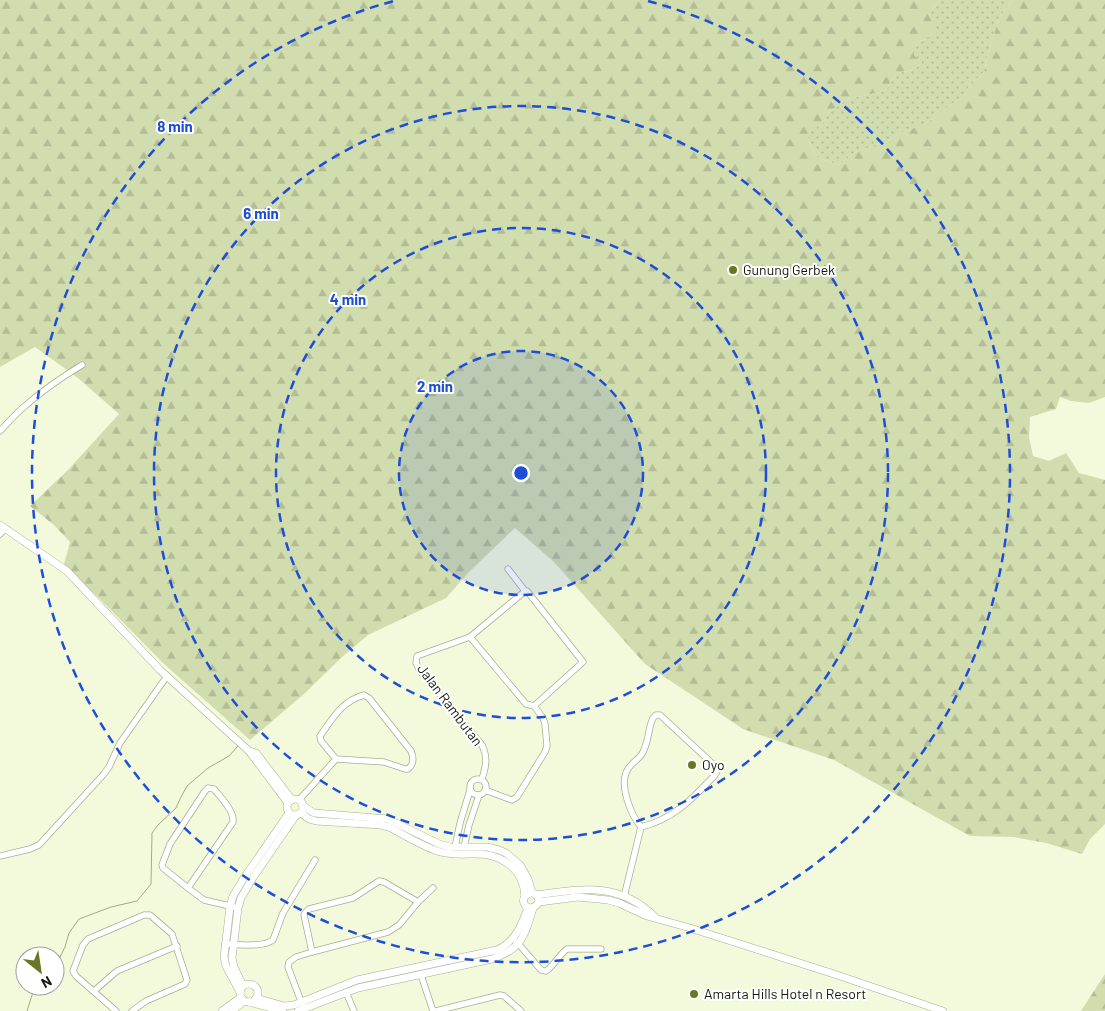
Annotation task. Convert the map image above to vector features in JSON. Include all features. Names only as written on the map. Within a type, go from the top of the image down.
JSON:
[{"type":"street","points":[[0,431],[23,407],[56,381],[82,365]]},
{"type":"street","points":[[2,529],[57,564],[72,577],[164,674],[248,750],[295,807],[309,819],[389,827],[436,851],[448,854],[492,851],[517,872],[524,885],[525,896],[523,900],[525,905],[534,901],[574,894],[582,889],[616,893],[656,917],[943,1011]]},
{"type":"street","points":[[508,570],[584,662],[534,706]]},
{"type":"street","points":[[486,790],[509,799],[514,799],[545,752],[548,740],[543,718],[534,706],[526,704],[470,637],[525,591]]},
{"type":"street","name":"Jalan Rambutan","points":[[470,637],[421,654],[417,656],[416,663],[482,745],[487,762],[482,779]]},
{"type":"street","points":[[0,856],[35,848],[104,775],[120,743],[164,674]]},
{"type":"street","points":[[364,695],[369,698],[411,751],[413,759],[411,766],[405,769],[384,762],[336,759],[321,741],[320,736],[338,710],[364,695]]},
{"type":"street","points":[[656,715],[660,715],[714,765],[717,771],[716,775],[687,804],[673,814],[642,827],[634,818],[629,804],[624,783],[625,776],[630,766],[643,752],[653,718],[656,715]]},
{"type":"street","points":[[283,1011],[243,996],[226,966],[224,957],[230,907],[233,896],[238,888],[295,807],[336,759]]},
{"type":"street","points":[[456,847],[460,823],[472,781],[477,778],[482,779],[486,785],[486,790]]},
{"type":"street","points":[[188,888],[233,822],[232,813],[212,788],[208,788],[205,791],[170,844],[162,868],[188,888],[204,900],[238,908]]},
{"type":"street","points":[[470,790],[474,794],[479,795]]},
{"type":"street","points":[[464,847],[479,795],[486,790]]},
{"type":"street","points":[[295,807],[314,813],[388,819],[439,844],[506,853],[520,865],[528,879],[534,901],[526,933],[505,954],[357,980],[301,1008]]},
{"type":"street","points":[[243,996],[232,963],[238,908],[245,889],[295,807]]},
{"type":"street","points":[[624,897],[642,827]]},
{"type":"street","points":[[225,944],[257,945],[271,942],[284,913],[315,860]]},
{"type":"street","points":[[312,952],[304,915],[309,909],[353,898],[379,881],[418,902]]},
{"type":"street","points":[[301,1008],[288,967],[288,964],[294,958],[388,932],[399,925],[418,902],[433,888]]},
{"type":"street","points":[[525,896],[528,894],[534,901]]},
{"type":"street","points":[[574,894],[614,901],[646,912]]},
{"type":"street","points":[[116,1011],[76,976],[73,971],[83,945],[88,939],[150,915],[169,930],[174,938],[187,982],[146,1001],[132,1011]]},
{"type":"street","points":[[516,941],[543,971],[548,970],[567,948],[601,948]]},
{"type":"street","points":[[94,992],[117,971],[177,946]]},
{"type":"street","points":[[243,996],[254,1000],[256,998],[284,1006],[294,1005],[301,1008],[365,986],[421,975],[453,964]]},
{"type":"street","points":[[421,975],[435,1011],[500,995],[504,996],[522,1011]]},
{"type":"street","points":[[232,1011],[250,985],[255,987],[257,991],[256,998]]},
{"type":"street","points":[[346,992],[354,1011]]},
{"type":"street","points":[[222,1011],[243,996]]},
{"type":"green space","points":[[0,0],[940,0],[929,15],[934,23],[934,33],[914,46],[914,55],[922,63],[913,70],[897,73],[885,91],[848,99],[830,111],[822,124],[808,131],[808,139],[816,157],[839,165],[855,152],[886,142],[898,134],[937,117],[950,105],[964,97],[969,86],[984,72],[989,49],[1000,16],[1013,0],[1105,0],[1105,397],[1089,403],[1071,401],[1060,397],[1056,409],[1030,417],[1029,437],[1033,456],[1049,461],[1066,453],[1079,473],[1105,480],[1105,824],[1090,839],[1082,854],[1046,843],[1014,837],[970,836],[834,760],[743,729],[645,664],[554,562],[515,528],[469,572],[446,598],[368,635],[304,694],[250,740],[164,664],[97,596],[63,568],[70,542],[54,525],[30,506],[68,470],[119,414],[78,378],[35,347],[0,367]]},
{"type":"green space","points":[[940,0],[1013,0],[1000,16],[989,49],[984,72],[969,86],[964,97],[950,105],[937,117],[922,125],[898,134],[886,142],[855,152],[839,165],[816,157],[808,139],[807,130],[822,124],[830,111],[848,99],[885,91],[897,73],[913,70],[922,63],[914,55],[914,46],[934,33],[934,23],[929,15]]},
{"type":"green space","points":[[1105,974],[1105,1011],[1081,1011]]},
{"type":"waterway","points":[[65,947],[69,933],[79,919],[111,907],[137,901],[151,884],[152,833],[176,808],[187,786],[208,768],[229,756],[238,746]]},
{"type":"waterway","points":[[27,1011],[32,996]]},
{"type":"place","name":"Gunung Gerbek","points":[[733,270]]},
{"type":"place","name":"Oyo","points":[[692,765]]},
{"type":"place","name":"Amarta Hills Hotel n Resort","points":[[694,994]]}]
